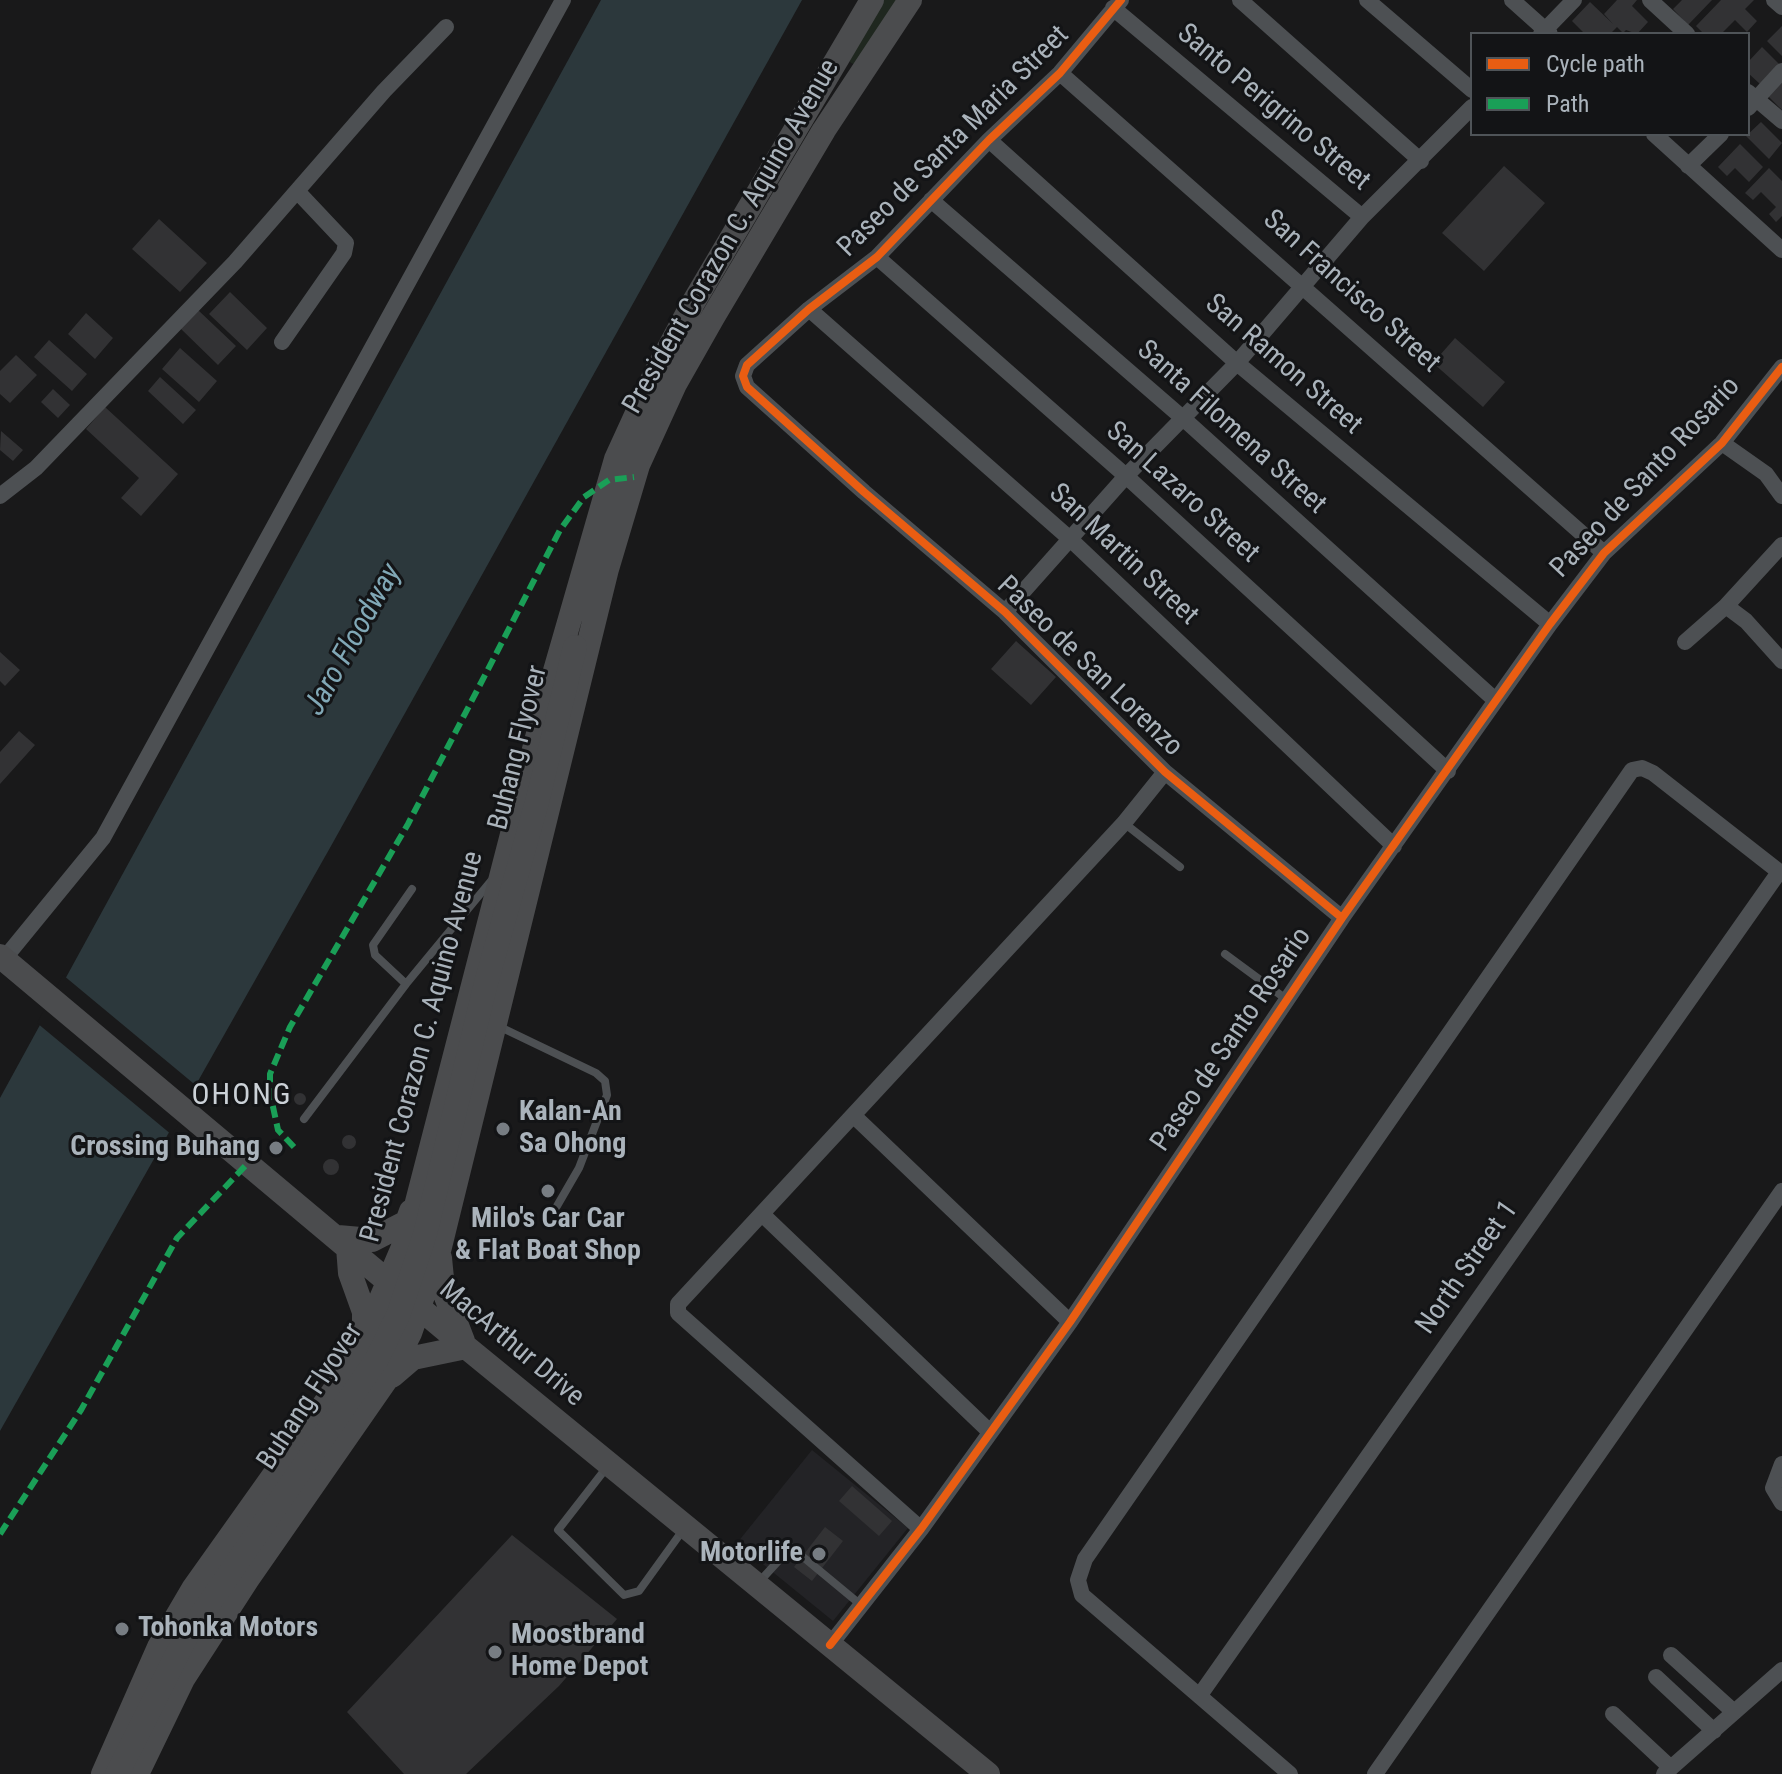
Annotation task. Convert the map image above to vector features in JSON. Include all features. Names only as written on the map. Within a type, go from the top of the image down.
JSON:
[{"type":"main road","name":"President Corazon C. Aquino Avenue","points":[[103,1774],[159,1647],[193,1589],[348,1371],[363,1341],[409,1233],[504,865],[587,602],[638,465],[675,384],[867,63],[910,0]]},
{"type":"main road","name":"President Corazon C. Aquino Avenue","points":[[137,1774],[183,1679],[220,1620],[386,1380],[420,1308],[440,1247],[495,1025],[616,459],[654,376],[784,144],[870,1]]},
{"type":"main road","points":[[845,47],[846,65],[857,68],[867,63]]},
{"type":"main road","name":"President Corazon C. Aquino Avenue","points":[[575,647],[587,602]]},
{"type":"main road","name":"Buhang Flyover","points":[[117,1774],[186,1637],[377,1359],[399,1313],[425,1234],[486,983],[537,802],[575,647]]},
{"type":"main road","name":"MacArthur Drive","points":[[6,961],[466,1347],[988,1774]]},
{"type":"main road","points":[[363,1341],[364,1312],[343,1242],[372,1240],[391,1233],[407,1222],[416,1198]]},
{"type":"main road","points":[[386,1380],[413,1358],[466,1347],[443,1289],[439,1271],[440,1247]]},
{"type":"street","points":[[6,961],[103,838],[563,0]]},
{"type":"street","points":[[1240,0],[1421,161]]},
{"type":"street","points":[[1367,0],[1470,88]]},
{"type":"street","points":[[1512,0],[1544,32]]},
{"type":"street","points":[[1546,32],[1574,0]]},
{"type":"street","points":[[1650,0],[1685,32]]},
{"type":"street","points":[[1774,0],[1782,7]]},
{"type":"street","name":"Paseo de Santa Maria Street","points":[[743,376],[747,365],[809,309],[877,257],[989,140],[1060,73],[1117,4]]},
{"type":"street","name":"Santo Perigrino Street","points":[[1117,4],[1362,217]]},
{"type":"street","points":[[0,496],[36,468],[235,262],[446,27]]},
{"type":"street","points":[[1782,71],[1751,100],[1782,121]]},
{"type":"street","name":"San Francisco Street","points":[[1060,73],[1305,285],[1604,553]]},
{"type":"street","points":[[1005,612],[1126,476],[1185,420],[1237,363],[1362,217],[1470,109]]},
{"type":"street","points":[[1656,136],[1782,250]]},
{"type":"street","points":[[1688,166],[1719,136]]},
{"type":"street","name":"San Ramon Street","points":[[989,140],[1237,363],[1550,624]]},
{"type":"street","points":[[282,342],[344,253],[346,243],[297,191]]},
{"type":"street","name":"Santa Filomena Street","points":[[931,200],[1185,420],[1494,699]]},
{"type":"street","name":"San Lazaro Street","points":[[877,257],[1126,476],[1448,771]]},
{"type":"street","name":"San Martin Street","points":[[809,309],[1069,538],[1394,846]]},
{"type":"street","name":"Paseo de Santo Rosario","points":[[830,1645],[921,1529],[1070,1322],[1286,999],[1448,771],[1494,699],[1604,553],[1722,443],[1782,367]]},
{"type":"street","name":"Paseo de San Lorenzo","points":[[743,376],[747,387],[852,482],[1005,612],[1165,772],[1342,918]]},
{"type":"street","points":[[1722,443],[1766,474],[1782,496]]},
{"type":"street","points":[[1685,642],[1726,606],[1782,545]]},
{"type":"street","points":[[1726,606],[1746,621],[1782,661]]},
{"type":"street","points":[[1290,1774],[1082,1595],[1078,1580],[1085,1559],[1632,770],[1642,768],[1653,773],[1780,873]]},
{"type":"street","points":[[921,1529],[678,1313],[683,1297],[1124,823],[1165,772]]},
{"type":"street","name":"North Street 1","points":[[1200,1695],[1780,873]]},
{"type":"street","points":[[854,1116],[1070,1322]]},
{"type":"street","points":[[1375,1774],[1782,1191]]},
{"type":"street","points":[[762,1214],[990,1432]]},
{"type":"street","points":[[1782,1464],[1773,1488],[1782,1503]]},
{"type":"street","points":[[1671,1655],[1734,1712]]},
{"type":"street","points":[[1613,1714],[1668,1771],[1782,1670]]},
{"type":"street","points":[[1656,1677],[1714,1731]]},
{"type":"lane","points":[[1124,823],[1180,867]]},
{"type":"lane","points":[[304,1119],[406,984],[504,865]]},
{"type":"lane","points":[[406,984],[375,955],[373,945],[412,889]]},
{"type":"lane","points":[[1225,954],[1286,999]]},
{"type":"lane","points":[[495,1025],[596,1073],[605,1081],[607,1095],[579,1168],[557,1206]]},
{"type":"lane","points":[[610,1463],[558,1530],[624,1595],[639,1591],[686,1526]]},
{"type":"lane","points":[[757,1585],[791,1547],[861,1606]]},
{"type":"shaded area","points":[[881,0],[904,0],[854,64],[851,63],[847,58]]},
{"type":"shaded area","points":[[812,1450],[908,1528],[833,1621],[737,1543]]},
{"type":"water","name":"Jaro Floodway","points":[[601,0],[802,0],[331,846],[0,1431],[0,1098]]},
{"type":"pier","points":[[63,975],[199,1088],[172,1135],[37,1023]]},
{"type":"building","points":[[1617,0],[1637,0],[1632,6],[1648,22],[1639,32],[1622,32],[1617,27],[1612,32],[1583,32],[1572,21],[1590,2],[1613,24],[1604,14]]},
{"type":"building","points":[[1682,0],[1712,0],[1688,25],[1673,9]]},
{"type":"building","points":[[1721,0],[1754,0],[1745,9],[1757,21],[1747,32],[1735,20],[1723,32],[1702,32],[1696,26]]},
{"type":"building","points":[[1782,26],[1782,56],[1767,41]]},
{"type":"building","points":[[1762,47],[1779,64],[1760,84],[1750,75],[1750,60]]},
{"type":"building","points":[[1782,82],[1782,110],[1768,96]]},
{"type":"building","points":[[1761,122],[1782,143],[1769,159],[1746,136],[1750,136]]},
{"type":"building","points":[[1740,144],[1763,167],[1749,182],[1735,168],[1727,176],[1718,167]]},
{"type":"building","points":[[1504,166],[1545,203],[1484,271],[1442,233]]},
{"type":"building","points":[[1769,168],[1782,181],[1782,216],[1776,222],[1769,214],[1776,207],[1761,192],[1753,200],[1745,193]]},
{"type":"building","points":[[159,219],[207,263],[180,292],[132,249]]},
{"type":"building","points":[[230,292],[267,328],[247,350],[209,314]]},
{"type":"building","points":[[198,310],[236,346],[218,365],[180,328]]},
{"type":"building","points":[[86,313],[113,338],[95,359],[68,334]]},
{"type":"building","points":[[1455,338],[1505,382],[1483,407],[1433,363]]},
{"type":"building","points":[[49,340],[87,374],[72,391],[34,357]]},
{"type":"building","points":[[180,348],[217,381],[199,402],[162,369]]},
{"type":"building","points":[[16,355],[37,375],[10,403],[0,394],[0,371]]},
{"type":"building","points":[[160,377],[196,410],[183,424],[148,391]]},
{"type":"building","points":[[53,389],[70,405],[58,418],[41,402]]},
{"type":"building","points":[[105,407],[178,474],[141,516],[121,498],[139,478],[86,429]]},
{"type":"building","points":[[1,431],[23,450],[13,461],[0,450]]},
{"type":"building","points":[[1016,641],[1056,677],[1031,705],[991,669]]},
{"type":"building","points":[[0,652],[20,670],[5,686],[0,681]]},
{"type":"building","points":[[19,731],[35,745],[0,784],[0,752]]},
{"type":"building","points":[[295,1094],[305,1094],[305,1104],[295,1104]]},
{"type":"building","points":[[349,1135],[356,1142],[349,1149],[342,1142]]},
{"type":"building","points":[[331,1159],[339,1167],[331,1175],[323,1167]]},
{"type":"building","points":[[852,1486],[892,1521],[879,1536],[839,1501]]},
{"type":"building","name":"Motorlife","points":[[825,1527],[843,1541],[812,1581],[794,1567]]},
{"type":"building","name":"Moostbrand Home Depot","points":[[512,1535],[617,1619],[559,1686],[466,1774],[404,1774],[347,1712]]},
{"type":"marked path","points":[[294,1147],[278,1130],[270,1093],[270,1074],[290,1027],[408,824],[560,530],[584,497],[609,480],[634,477]]},
{"type":"marked path","points":[[0,1534],[81,1410],[177,1238],[248,1163]]},
{"type":"cycle path","points":[[1121,0],[1060,73],[989,140],[877,257],[809,309],[747,365],[743,376],[747,387],[1005,612],[1165,772],[1342,918]]},
{"type":"cycle path","points":[[830,1645],[921,1529],[1070,1322],[1342,918],[1550,624],[1604,553],[1722,443],[1782,367]]},
{"type":"place","name":"Kalan-An Sa Ohong","points":[[503,1129]]},
{"type":"place","name":"Crossing Buhang","points":[[276,1148]]},
{"type":"place","name":"Milo's Car Car & Flat Boat Shop","points":[[548,1191]]},
{"type":"place","name":"Motorlife","points":[[819,1554]]},
{"type":"place","name":"Tohonka Motors","points":[[122,1629]]},
{"type":"place","name":"Moostbrand Home Depot","points":[[495,1652]]},
{"type":"district","name":"OHONG","points":[[242,1096]]}]
